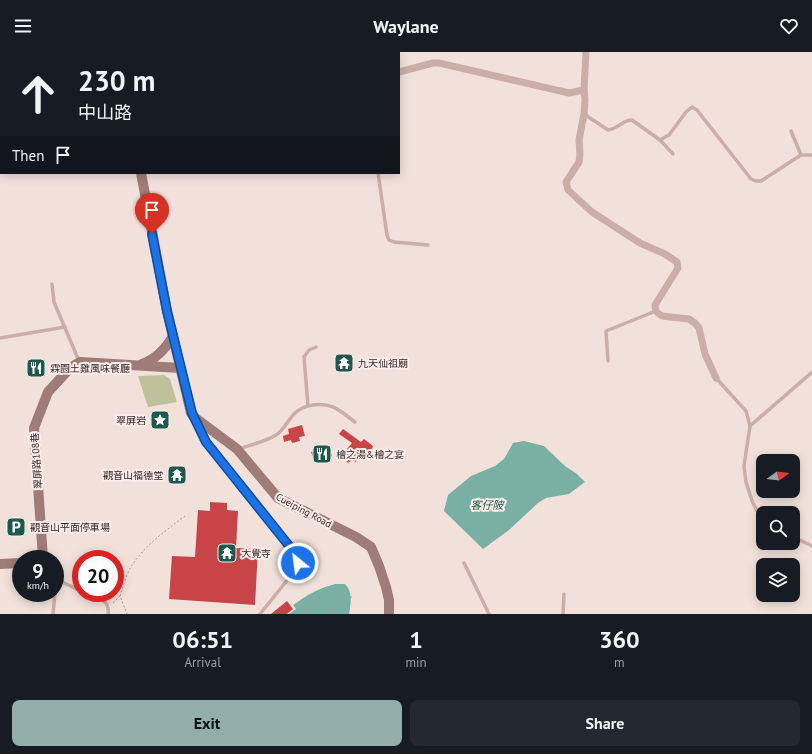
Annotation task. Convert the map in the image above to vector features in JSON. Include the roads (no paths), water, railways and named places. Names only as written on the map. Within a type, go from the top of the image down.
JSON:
[{"type":"main road","points":[[141,174],[167,311],[180,368],[194,417]]},
{"type":"main road","points":[[140,365],[149,362],[158,356],[173,336]]},
{"type":"main road","points":[[80,362],[180,368]]},
{"type":"main road","name":"翠屏路108巷","points":[[41,550],[34,428],[48,392],[75,363],[80,362]]},
{"type":"main road","name":"Cueiping Road","points":[[194,417],[237,449],[278,498],[356,537],[371,548],[386,587],[389,600],[389,614]]},
{"type":"main road","points":[[0,564],[12,563]]},
{"type":"street","points":[[586,52],[585,99],[579,140],[579,162],[568,178],[566,185],[568,190],[592,212],[640,243],[665,254],[677,262],[678,268],[655,305],[656,311],[662,316],[689,319],[695,322],[705,354],[716,378]]},
{"type":"street","points":[[400,72],[439,62],[569,93],[584,90]]},
{"type":"lane","points":[[660,140],[669,135],[686,112],[692,107],[697,110],[751,179],[761,181],[801,155],[812,155]]},
{"type":"lane","points":[[584,114],[608,130],[615,129],[626,120],[632,120],[660,140],[673,154]]},
{"type":"lane","points":[[791,130],[801,155]]},
{"type":"lane","points":[[378,174],[389,240],[394,242],[428,245]]},
{"type":"lane","points":[[52,284],[54,302],[80,362]]},
{"type":"lane","points":[[608,361],[606,331],[656,311]]},
{"type":"lane","points":[[0,338],[65,327]]},
{"type":"lane","points":[[308,406],[304,357],[309,350],[316,347]]},
{"type":"lane","points":[[750,426],[811,373]]},
{"type":"lane","points":[[716,378],[746,411],[750,426],[744,466],[746,482],[756,509]]},
{"type":"lane","points":[[237,449],[277,435],[294,414],[301,408],[308,406],[328,405],[336,408],[355,422]]},
{"type":"lane","points":[[194,417],[206,442],[298,558],[297,568],[260,614]]},
{"type":"lane","points":[[800,540],[812,546]]},
{"type":"lane","points":[[464,563],[489,614]]},
{"type":"lane","points":[[563,614],[564,594]]},
{"type":"lane","points":[[53,614],[54,602]]},
{"type":"lane","points":[[106,602],[109,608],[108,614]]},
{"type":"water","name":"客仔陂","points":[[524,441],[544,446],[585,482],[569,494],[546,498],[538,503],[509,530],[483,549],[444,511],[448,495],[471,476],[495,466],[504,459],[513,443]]},
{"type":"water","points":[[335,584],[345,584],[348,587],[351,602],[349,614],[289,614],[296,609],[293,605],[318,590]]},
{"type":"place","name":"九天仙祖廟","points":[[344,363]]},
{"type":"place","name":"霖園土雞風味餐廳","points":[[36,368]]},
{"type":"place","name":"翠屏岩","points":[[160,420]]},
{"type":"place","name":"檜之湯&檜之宴","points":[[322,454]]},
{"type":"place","name":"觀音山福德堂","points":[[177,475]]},
{"type":"place","name":"觀音山平面停車場","points":[[16,527]]},
{"type":"place","name":"大覺寺","points":[[227,553]]}]
